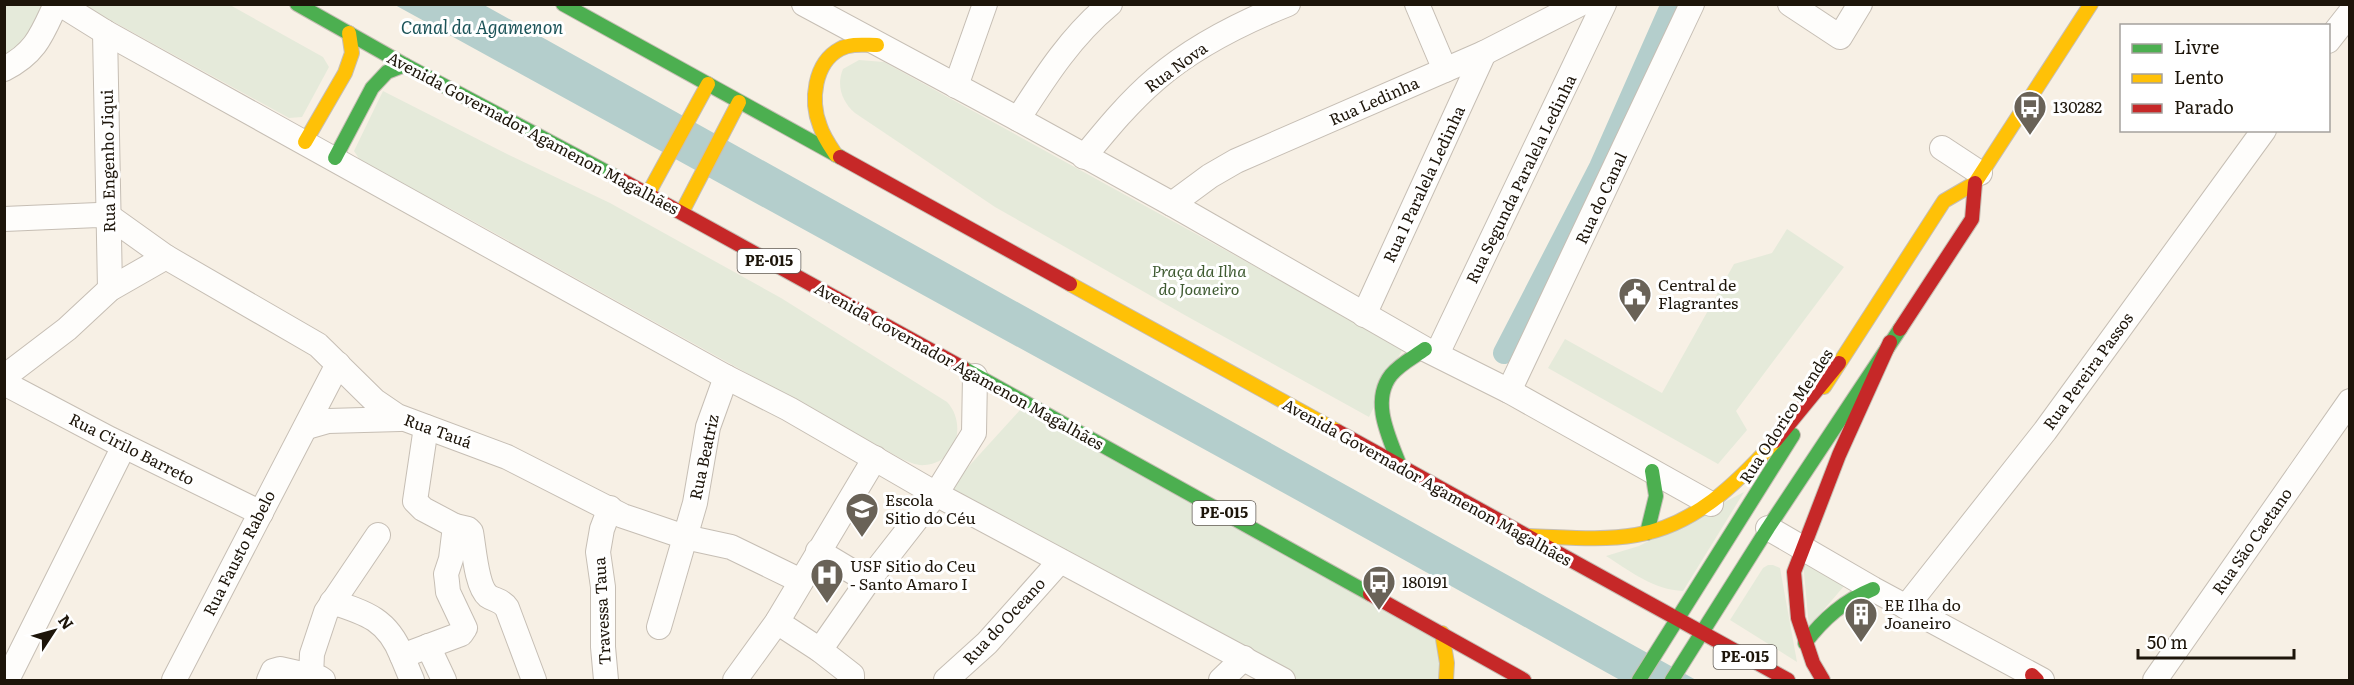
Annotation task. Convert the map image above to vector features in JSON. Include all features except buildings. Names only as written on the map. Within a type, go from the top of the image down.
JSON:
[{"type":"main road","name":"Avenida Governador Agamenon Magalhães","points":[[297,4],[405,65],[682,212],[1442,633],[1524,681]]},
{"type":"main road","name":"Avenida Governador Agamenon Magalhães","points":[[563,4],[1788,681]]},
{"type":"main road","name":"Rua Odorico Mendes","points":[[1639,681],[1944,201],[1977,178],[2091,4]]},
{"type":"main road","points":[[305,142],[345,73],[352,53],[350,33]]},
{"type":"main road","points":[[836,155],[818,123],[815,100],[820,68],[828,57],[839,50],[852,45],[877,45]]},
{"type":"main road","points":[[335,158],[372,88],[387,72],[405,65]]},
{"type":"main road","points":[[648,194],[708,84]]},
{"type":"main road","points":[[682,212],[739,102]]},
{"type":"main road","points":[[1672,681],[1768,528],[1972,219],[1977,178]]},
{"type":"main road","points":[[1823,681],[1805,643],[1798,618],[1794,572],[1839,455],[1890,342]]},
{"type":"main road","points":[[1400,466],[1382,412],[1383,395],[1388,380],[1431,352]]},
{"type":"main road","points":[[1526,536],[1614,537],[1647,533],[1678,523],[1711,504],[1755,463],[1839,363]]},
{"type":"main road","points":[[1647,533],[1656,496],[1652,471]]},
{"type":"main road","points":[[1805,643],[1822,620],[1839,605],[1873,589]]},
{"type":"main road","points":[[1442,633],[1447,663],[1446,681]]},
{"type":"main road","points":[[1472,651],[1476,670]]},
{"type":"street","points":[[4,69],[28,53],[40,40],[58,4],[726,377],[789,409],[936,494],[1283,681]]},
{"type":"street","points":[[804,4],[1018,119],[1172,204],[1364,315],[1509,391],[1711,504]]},
{"type":"street","points":[[956,86],[985,4]]},
{"type":"street","points":[[1018,119],[1055,61],[1091,20],[1110,4]]},
{"type":"street","name":"Rua Nova","points":[[1084,157],[1116,117],[1157,78],[1206,44],[1252,19],[1288,4]]},
{"type":"street","points":[[1417,4],[1445,70]]},
{"type":"street","name":"Rua Ledinha","points":[[1172,204],[1210,176],[1236,161],[1484,53],[1580,4]]},
{"type":"street","name":"Rua Segunda Paralela Ledinha","points":[[1431,352],[1604,4]]},
{"type":"street","name":"Rua do Canal","points":[[1509,391],[1692,4]]},
{"type":"street","points":[[1790,4],[1840,37],[1860,4]]},
{"type":"street","points":[[2330,38],[2349,13]]},
{"type":"street","name":"Rua Engenho Jiqui","points":[[105,32],[110,290]]},
{"type":"street","name":"Rua 1 Paralela Ledinha","points":[[1364,315],[1484,53]]},
{"type":"street","name":"Rua Pereira Passos","points":[[1906,607],[2045,431],[2263,132]]},
{"type":"street","points":[[1942,148],[1977,178]]},
{"type":"street","points":[[4,219],[98,215],[110,217]]},
{"type":"street","name":"Rua Tauá","points":[[110,217],[166,257],[318,345],[386,410],[507,457],[655,529],[731,547],[801,581]]},
{"type":"street","points":[[4,377],[67,329],[110,290],[166,257]]},
{"type":"street","name":"Rua Fausto Rabelo","points":[[174,681],[338,364]]},
{"type":"street","points":[[820,650],[868,581],[936,494],[974,433],[975,376]]},
{"type":"street","name":"Rua Beatriz","points":[[659,627],[695,503],[708,427],[726,377]]},
{"type":"street","name":"Rua Cirilo Barreto","points":[[4,383],[124,446],[261,513]]},
{"type":"street","name":"Rua São Caetano","points":[[2155,681],[2349,401]]},
{"type":"street","points":[[307,427],[328,421],[416,423],[415,501],[423,509],[471,532],[475,565],[485,592],[489,597],[500,600],[507,608],[534,681]]},
{"type":"street","points":[[7,681],[124,446]]},
{"type":"street","points":[[735,681],[777,622],[875,458]]},
{"type":"street","name":"Travessa Taua","points":[[606,681],[603,647],[603,587],[598,552],[602,529],[610,508]]},
{"type":"street","points":[[402,656],[461,634],[465,628],[448,592],[446,574],[452,559],[455,526]]},
{"type":"street","points":[[1768,528],[2037,679]]},
{"type":"street","points":[[269,681],[276,669],[317,678],[312,654],[320,627],[332,602],[340,594],[378,535]]},
{"type":"street","points":[[818,551],[868,581]]},
{"type":"street","name":"Rua do Oceano","points":[[946,681],[987,643],[1060,561]]},
{"type":"street","points":[[332,602],[368,614],[393,635],[412,681]]},
{"type":"street","points":[[777,622],[820,650],[852,679]]},
{"type":"street","points":[[428,646],[444,681]]},
{"type":"street","points":[[1221,681],[1244,658]]},
{"type":"green space","points":[[5,5],[44,5],[44,21],[5,63]]},
{"type":"green space","points":[[83,5],[230,5],[323,57],[329,67],[302,117],[289,118]]},
{"type":"green space","name":"Praça da Ilha do Joaneiro","points":[[859,60],[884,62],[1403,348],[1369,417],[995,207],[855,113],[844,98],[840,81],[843,69]]},
{"type":"green space","points":[[383,91],[610,203],[781,298],[947,402],[953,411],[957,431],[956,441],[951,450],[936,463],[916,464],[902,459],[453,210],[371,168],[360,160],[354,151]]},
{"type":"green space","points":[[1787,229],[1844,267],[1736,411],[1747,430],[1718,464],[1548,368],[1565,339],[1662,393],[1734,264],[1772,253]]},
{"type":"green space","points":[[1021,409],[1438,637],[1442,680],[1297,680],[949,488]]},
{"type":"green space","points":[[1744,492],[1683,591],[1652,583],[1606,556],[1639,546]]},
{"type":"green space","points":[[1803,561],[1850,579],[1809,627]]},
{"type":"green space","points":[[1768,565],[1780,568],[1797,662],[1730,620],[1763,568]]},
{"type":"water","name":"Canal da Agamenon","points":[[395,5],[484,5],[1696,680],[1620,680]]},
{"type":"waterway","points":[[1504,353],[1600,167],[1672,4]]},
{"type":"traffic: fast","points":[[297,4],[405,65],[618,178]]},
{"type":"traffic: fast","points":[[563,4],[840,157]]},
{"type":"traffic: fast","points":[[335,158],[372,88],[387,72],[405,65]]},
{"type":"traffic: fast","points":[[1672,680],[1768,528],[1900,329]]},
{"type":"traffic: fast","points":[[1400,466],[1384,421],[1382,397],[1391,375],[1425,349]]},
{"type":"traffic: fast","points":[[963,368],[1370,594]]},
{"type":"traffic: fast","points":[[1639,680],[1793,435]]},
{"type":"traffic: fast","points":[[1647,533],[1656,496],[1652,471]]},
{"type":"traffic: fast","points":[[1805,643],[1835,611],[1873,589]]},
{"type":"traffic: slow","points":[[1824,387],[1944,201],[1975,183],[2091,4]]},
{"type":"traffic: slow","points":[[305,142],[345,73],[352,53],[349,33]]},
{"type":"traffic: slow","points":[[836,155],[823,133],[817,116],[816,83],[824,63],[840,49],[853,45],[877,45]]},
{"type":"traffic: slow","points":[[648,194],[708,84]]},
{"type":"traffic: slow","points":[[682,212],[739,102]]},
{"type":"traffic: slow","points":[[1070,284],[1337,431]]},
{"type":"traffic: slow","points":[[1529,536],[1609,538],[1657,530],[1677,522],[1713,500],[1730,487],[1775,441]]},
{"type":"traffic: slow","points":[[1442,633],[1447,663],[1446,680]]},
{"type":"traffic: jam","points":[[840,157],[1070,284]]},
{"type":"traffic: jam","points":[[618,178],[963,368]]},
{"type":"traffic: jam","points":[[1900,329],[1972,219],[1975,183]]},
{"type":"traffic: jam","points":[[1823,680],[1813,663],[1798,618],[1794,572],[1839,455],[1890,342]]},
{"type":"traffic: jam","points":[[1775,441],[1839,363]]},
{"type":"traffic: jam","points":[[1337,431],[1788,680]]},
{"type":"traffic: jam","points":[[1370,594],[1524,680]]},
{"type":"traffic: jam","points":[[2032,675],[2037,680]]},
{"type":"place","name":"130282","points":[[2030,136]]},
{"type":"place","name":"Central de Flagrantes","points":[[1635,323]]},
{"type":"place","name":"Escola Sitio do Céu","points":[[862,538]]},
{"type":"place","name":"USF Sitio do Ceu - Santo Amaro I","points":[[827,604]]},
{"type":"place","name":"180191","points":[[1379,611]]},
{"type":"place","name":"EE Ilha do Joaneiro","points":[[1861,643]]}]
